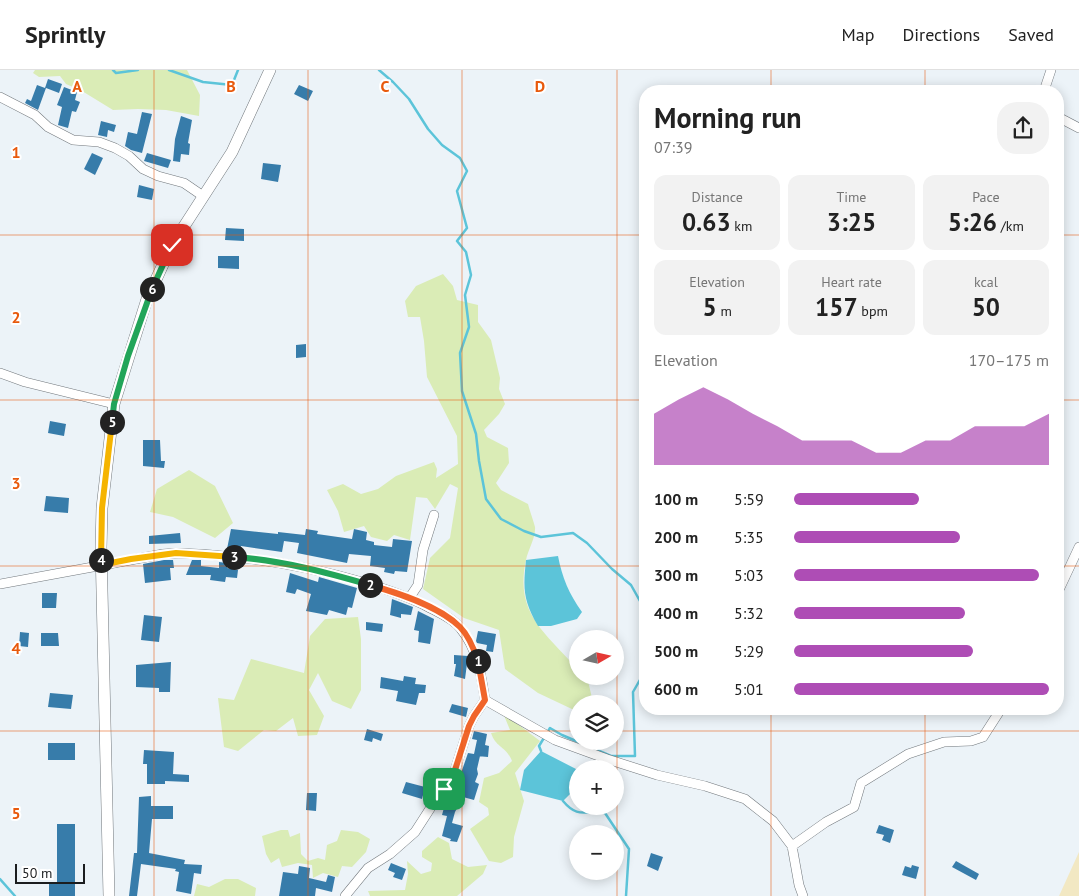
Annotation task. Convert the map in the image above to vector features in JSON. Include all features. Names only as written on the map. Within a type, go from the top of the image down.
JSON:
[{"type":"main road","points":[[109,896],[101,565],[102,508],[114,404],[147,299],[172,245],[232,152],[270,70]]},
{"type":"street","points":[[1046,85],[1051,70]]},
{"type":"street","points":[[0,97],[35,115],[48,127],[73,140],[99,142],[114,148],[129,156],[143,169],[158,176],[184,182],[204,196]]},
{"type":"street","points":[[1064,120],[1079,128]]},
{"type":"street","points":[[0,373],[114,404]]},
{"type":"street","points":[[410,597],[418,585],[422,550],[434,516]]},
{"type":"street","points":[[1064,579],[1079,547]]},
{"type":"street","points":[[0,584],[131,559],[176,553],[247,558],[330,572],[410,597],[450,619],[460,627],[474,647],[485,700],[469,726],[455,770],[415,832],[390,854],[368,868],[345,896]]},
{"type":"street","points":[[485,700],[554,740],[607,759],[658,775],[705,786],[745,800],[773,820],[792,846],[799,885],[803,896]]},
{"type":"street","points":[[792,846],[826,822],[854,807],[861,783],[908,754],[944,742],[971,741],[983,737],[997,715]]},
{"type":"green space","points":[[35,70],[187,70],[200,95],[199,116],[166,110],[113,110],[82,91],[66,84],[60,76],[39,77],[33,73]]},
{"type":"green space","points":[[443,274],[453,286],[457,300],[478,305],[478,322],[491,340],[500,378],[499,389],[505,404],[499,414],[484,430],[487,437],[508,448],[509,463],[496,483],[501,490],[528,504],[535,527],[526,560],[524,579],[525,595],[529,609],[536,622],[569,660],[569,685],[589,685],[591,695],[569,695],[569,708],[538,693],[505,669],[499,630],[464,618],[423,589],[430,558],[450,538],[458,488],[450,484],[435,509],[427,498],[416,497],[410,540],[394,535],[387,541],[371,537],[364,526],[344,532],[338,511],[327,490],[343,484],[361,494],[378,489],[396,476],[434,462],[437,469],[436,478],[458,464],[457,436],[427,377],[420,317],[408,317],[405,301],[416,286]]},
{"type":"green space","points":[[189,470],[215,486],[233,523],[215,538],[173,517],[150,512],[157,489]]},
{"type":"green space","points":[[358,617],[361,639],[361,690],[351,709],[332,701],[318,673],[309,690],[324,716],[317,735],[298,736],[293,718],[276,731],[264,730],[238,751],[224,747],[218,698],[234,700],[251,659],[304,673],[310,636],[325,619]]},
{"type":"green space","points":[[503,713],[540,741],[515,773],[524,801],[514,837],[513,857],[501,863],[489,861],[470,829],[489,815],[488,808],[479,802],[484,778],[499,773],[512,761],[491,733],[510,730]]},
{"type":"green space","points":[[281,830],[288,830],[290,837],[300,833],[301,854],[308,861],[318,858],[325,860],[327,845],[337,841],[341,830],[358,832],[370,839],[366,852],[352,867],[342,866],[338,877],[323,873],[313,878],[312,865],[298,863],[282,867],[279,858],[271,863],[266,854],[262,836]]},
{"type":"green space","points":[[438,837],[449,843],[452,859],[468,867],[487,865],[483,874],[457,896],[370,896],[368,891],[405,890],[408,874],[407,861],[421,874],[431,871],[432,863],[422,857],[422,851]]},
{"type":"green space","points":[[225,879],[238,879],[256,888],[255,896],[194,896],[197,884],[209,887]]},
{"type":"sand","points":[[1079,852],[1079,896],[1059,896]]},
{"type":"water","points":[[558,556],[573,599],[582,612],[577,619],[551,626],[538,626],[529,609],[525,594],[526,560]]},
{"type":"water","points":[[541,751],[569,765],[569,795],[563,801],[520,790],[524,770]]},
{"type":"building","points":[[48,79],[62,84],[59,93],[46,88],[38,110],[25,103],[27,99],[31,101],[37,85],[45,88]]},
{"type":"building","points":[[299,85],[313,91],[308,101],[294,94]]},
{"type":"building","points":[[64,87],[77,92],[75,100],[80,102],[76,112],[72,111],[68,128],[58,125],[62,107],[57,105]]},
{"type":"building","points":[[142,112],[152,114],[142,153],[125,146],[128,132],[137,134]]},
{"type":"building","points":[[181,116],[192,120],[188,143],[190,144],[189,155],[181,154],[180,162],[173,161],[175,139]]},
{"type":"building","points":[[101,121],[116,125],[114,132],[108,130],[107,137],[98,135]]},
{"type":"building","points":[[92,153],[103,158],[95,175],[84,169]]},
{"type":"building","points":[[147,153],[171,160],[168,168],[144,161]]},
{"type":"building","points":[[263,163],[281,165],[278,182],[261,179]]},
{"type":"building","points":[[139,185],[154,189],[152,200],[137,197]]},
{"type":"building","points":[[226,228],[244,229],[244,241],[225,240]]},
{"type":"building","points":[[218,256],[239,256],[239,269],[218,268]]},
{"type":"building","points":[[306,344],[306,357],[296,358],[296,345]]},
{"type":"building","points":[[50,421],[66,424],[64,436],[48,433]]},
{"type":"building","points":[[143,440],[160,440],[161,461],[165,461],[164,468],[143,466]]},
{"type":"building","points":[[46,496],[69,498],[68,513],[44,511]]},
{"type":"building","points":[[231,529],[305,535],[306,529],[318,531],[317,534],[352,539],[354,529],[367,532],[366,540],[374,542],[374,545],[392,547],[393,539],[412,541],[407,572],[395,571],[394,574],[384,572],[385,568],[370,566],[371,556],[349,554],[347,563],[297,553],[299,543],[284,541],[282,552],[241,546],[240,551],[227,549]]},
{"type":"building","points":[[180,533],[181,543],[149,544],[149,536]]},
{"type":"building","points":[[173,560],[174,568],[170,568],[171,580],[145,583],[143,564]]},
{"type":"building","points":[[192,560],[201,560],[201,566],[219,568],[219,562],[227,563],[227,568],[238,570],[237,578],[226,577],[225,582],[210,580],[211,575],[186,575]]},
{"type":"building","points":[[290,573],[318,582],[319,577],[357,588],[352,608],[348,607],[346,615],[329,610],[327,615],[306,611],[311,594],[297,589],[295,594],[286,592]]},
{"type":"building","points":[[42,593],[57,593],[56,608],[42,608]]},
{"type":"building","points":[[392,599],[413,607],[411,615],[401,614],[401,618],[390,615]]},
{"type":"building","points":[[418,611],[434,619],[430,644],[418,642],[419,631],[414,630]]},
{"type":"building","points":[[144,615],[162,617],[159,642],[141,640]]},
{"type":"building","points":[[366,622],[383,624],[382,632],[366,630]]},
{"type":"building","points":[[478,631],[496,634],[493,652],[486,651],[487,645],[477,643]]},
{"type":"building","points":[[20,632],[29,633],[28,647],[19,646]]},
{"type":"building","points":[[41,633],[58,633],[59,646],[41,646]]},
{"type":"building","points":[[454,655],[468,656],[465,679],[454,676],[456,664],[454,664]]},
{"type":"building","points":[[171,662],[170,692],[159,692],[159,688],[136,687],[136,665]]},
{"type":"building","points":[[404,676],[416,678],[415,684],[426,685],[425,693],[419,693],[416,705],[396,701],[398,691],[380,688],[381,677],[403,681]]},
{"type":"building","points":[[50,693],[73,695],[71,709],[48,707]]},
{"type":"building","points":[[452,704],[468,708],[466,717],[449,712]]},
{"type":"building","points":[[367,729],[383,734],[381,741],[373,738],[372,742],[364,740]]},
{"type":"building","points":[[474,731],[487,734],[485,745],[489,746],[488,757],[480,756],[475,782],[479,784],[474,800],[463,797],[455,812],[452,823],[463,826],[457,842],[450,841],[451,839],[442,836],[447,816],[442,815],[445,804],[443,802],[449,793],[453,796],[468,753],[474,754],[477,740],[472,739]]},
{"type":"building","points":[[48,743],[75,743],[75,760],[48,760]]},
{"type":"building","points":[[144,750],[174,752],[173,774],[189,775],[189,782],[165,781],[165,784],[147,784],[147,764],[143,764]]},
{"type":"building","points":[[406,782],[425,787],[422,799],[402,793]]},
{"type":"building","points":[[307,793],[317,793],[316,811],[306,810]]},
{"type":"building","points":[[151,796],[151,806],[173,806],[173,819],[152,819],[149,853],[185,860],[184,864],[202,865],[201,874],[194,873],[191,894],[176,891],[179,872],[175,871],[176,869],[141,864],[137,896],[129,896],[134,853],[137,853],[139,797]]},
{"type":"building","points":[[57,824],[75,824],[75,896],[49,896],[49,882],[57,882]]},
{"type":"building","points":[[879,825],[894,830],[890,843],[882,840],[884,835],[876,833]]},
{"type":"building","points":[[651,853],[663,857],[658,871],[647,866]]},
{"type":"building","points":[[956,861],[979,874],[976,880],[952,867]]},
{"type":"building","points":[[391,863],[406,869],[402,880],[393,877],[395,873],[388,870]]},
{"type":"building","points":[[912,865],[919,867],[916,879],[902,875],[905,866],[911,868]]},
{"type":"building","points":[[299,866],[310,868],[309,878],[326,882],[328,875],[335,877],[332,892],[316,888],[315,896],[279,896],[283,872],[298,874]]},
{"type":"waterway","points":[[113,70],[116,73],[138,70]]},
{"type":"waterway","points":[[169,70],[203,82],[232,85],[238,70]]},
{"type":"waterway","points":[[379,70],[409,99],[428,129],[442,145],[460,158],[467,171],[457,191],[467,228],[457,241],[466,252],[471,275],[465,295],[469,327],[460,353],[462,391],[476,434],[486,499],[501,519],[524,531],[541,537],[573,533],[587,543],[612,569],[631,585],[639,599]]},
{"type":"waterway","points":[[541,751],[539,746],[550,728],[611,756],[635,756],[633,692],[639,682]]},
{"type":"waterway","points":[[563,801],[578,812],[605,813],[629,849],[626,896]]},
{"type":"waterway","points":[[0,879],[15,896]]},
{"type":"route","points":[[172,245],[147,299],[114,404],[102,508],[101,565],[176,553],[247,558],[330,572],[410,597],[450,619],[460,627],[474,647],[485,700],[469,726],[455,770],[444,789]]}]
